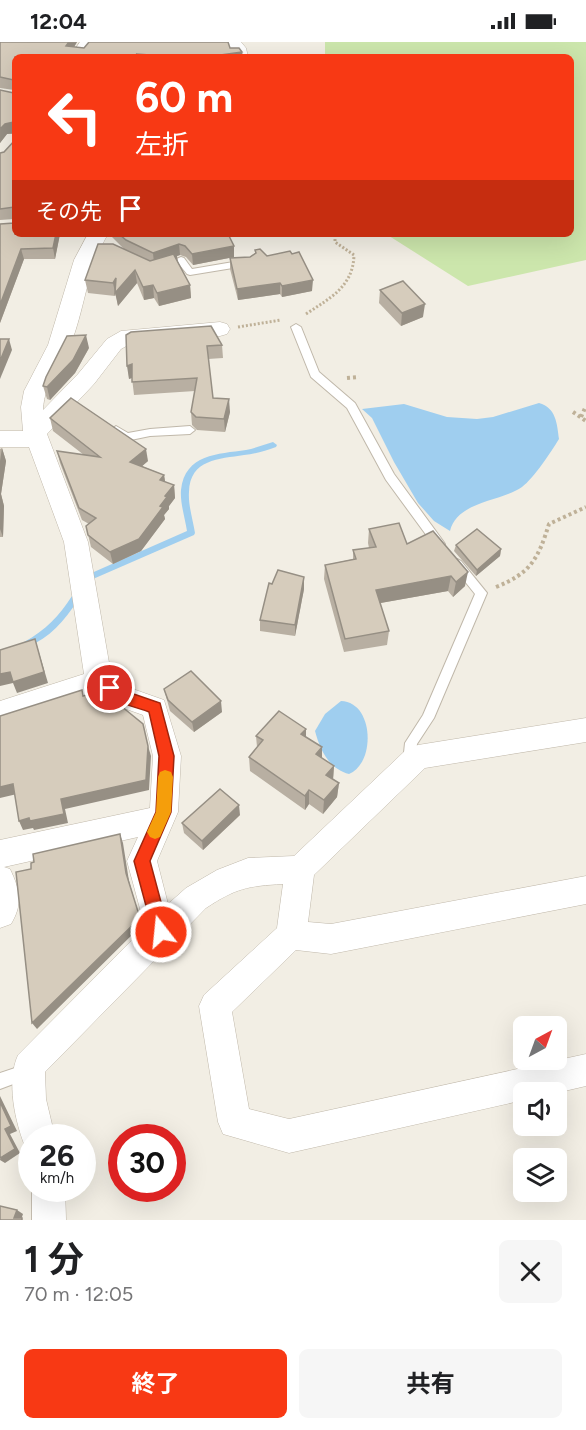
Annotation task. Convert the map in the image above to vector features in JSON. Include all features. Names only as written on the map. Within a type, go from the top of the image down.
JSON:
[{"type":"street","points":[[95,244],[78,277],[71,314],[59,346],[36,387],[32,405],[35,436],[70,526],[78,554],[90,647],[99,680],[121,696],[155,708],[167,756],[164,812],[142,861],[161,932]]},
{"type":"street","points":[[0,440],[35,436],[72,402],[86,379],[114,344],[128,336],[220,329]]},
{"type":"street","points":[[0,713],[99,680]]},
{"type":"street","points":[[586,730],[418,757],[300,869],[291,935],[215,1006],[235,1122],[289,1136],[586,1070]]},
{"type":"street","points":[[0,854],[161,819]]},
{"type":"street","points":[[35,1124],[30,1099],[14,1076],[29,1066],[196,898],[217,884],[248,872],[300,869]]},
{"type":"street","points":[[0,879],[5,906],[0,914]]},
{"type":"street","points":[[291,935],[331,939],[586,890]]},
{"type":"street","points":[[48,1202],[49,1220]]},
{"type":"lane","points":[[153,269],[181,260],[190,272],[249,262]]},
{"type":"lane","points":[[296,327],[315,374],[351,406],[390,477],[447,553],[481,593],[428,718],[411,743],[408,766]]},
{"type":"lane","points":[[106,424],[126,437],[147,432],[190,430]]},
{"type":"path","points":[[296,327],[304,315],[351,281],[355,266],[354,255],[334,242],[334,237]]},
{"type":"path","points":[[220,329],[252,326],[304,315]]},
{"type":"path","points":[[581,417],[586,406]]},
{"type":"path","points":[[573,412],[586,421]]},
{"type":"path","points":[[481,593],[526,573],[538,560],[549,524],[586,507]]},
{"type":"green space","points":[[325,42],[586,42],[586,260],[468,286],[391,237],[574,237],[574,54],[325,54]]},
{"type":"water","points":[[539,403],[552,412],[559,439],[547,458],[522,487],[470,508],[454,521],[450,531],[434,521],[418,503],[372,418],[362,409],[404,404],[447,417],[477,419],[493,417]]},
{"type":"water","points":[[341,701],[352,704],[360,711],[368,734],[364,758],[358,768],[349,774],[336,768],[326,758],[315,731],[325,714]]},
{"type":"building","points":[[0,42],[69,42],[66,46],[84,48],[89,42],[228,42],[230,48],[239,48],[242,52],[228,54],[12,54],[12,80],[0,77]]},
{"type":"building","points":[[0,90],[12,93],[12,122],[5,124],[0,129]]},
{"type":"building","points":[[12,143],[12,207],[0,209],[0,153]]},
{"type":"building","points":[[12,223],[12,237],[55,237],[53,248],[21,249],[0,305],[0,224]]},
{"type":"building","points":[[122,237],[230,237],[234,246],[192,254],[185,246],[179,244],[153,253]]},
{"type":"building","points":[[98,244],[113,244],[150,261],[177,253],[174,255],[190,285],[157,293],[153,285],[143,287],[135,270],[115,293],[116,278],[113,283],[85,280]]},
{"type":"building","points":[[260,249],[267,256],[290,251],[292,254],[299,252],[313,280],[282,286],[280,283],[237,289],[230,258],[250,257],[256,253],[255,250]]},
{"type":"building","points":[[403,281],[425,304],[402,313],[380,290]]},
{"type":"building","points":[[211,326],[222,345],[207,346],[213,398],[229,399],[224,419],[196,417],[191,412],[197,378],[132,382],[132,364],[127,366],[126,335],[131,332]]},
{"type":"building","points":[[86,335],[73,360],[47,387],[43,386],[67,336]]},
{"type":"building","points":[[0,339],[9,339],[0,361]]},
{"type":"building","points":[[71,398],[146,449],[130,462],[164,475],[160,480],[174,485],[160,506],[163,507],[139,539],[110,552],[88,535],[86,526],[96,518],[79,508],[57,451],[100,457],[50,418]]},
{"type":"building","points":[[399,523],[407,544],[433,531],[468,572],[456,582],[451,576],[376,590],[389,631],[345,639],[325,565],[356,559],[353,550],[376,547],[369,529]]},
{"type":"building","points":[[477,529],[501,549],[477,570],[456,545]]},
{"type":"building","points":[[278,570],[304,577],[295,625],[260,620],[269,583],[272,584]]},
{"type":"building","points":[[35,639],[44,672],[13,682],[10,672],[0,674],[0,650]]},
{"type":"building","points":[[191,671],[221,701],[192,722],[168,700],[164,689]]},
{"type":"building","points":[[82,690],[83,696],[102,691],[109,709],[121,706],[143,724],[148,746],[146,780],[61,799],[64,814],[19,821],[13,784],[0,787],[0,716]]},
{"type":"building","points":[[279,711],[306,729],[301,734],[322,747],[316,754],[334,766],[326,775],[339,783],[324,800],[309,790],[305,796],[249,757],[263,740],[256,736]]},
{"type":"building","points":[[220,789],[239,805],[202,841],[182,823]]},
{"type":"building","points":[[120,834],[126,873],[140,918],[32,1023],[16,872],[31,869],[31,863],[34,862],[33,854]]},
{"type":"building","points":[[0,1102],[11,1126],[5,1129],[15,1149],[0,1158]]},
{"type":"building","points":[[0,1206],[17,1210],[14,1218],[22,1218],[22,1220],[0,1220]]},
{"type":"waterway","points":[[90,577],[191,533],[185,490],[188,476],[195,466],[205,460],[260,450],[273,445]]},
{"type":"waterway","points":[[27,644],[55,625],[75,598]]},
{"type":"slow traffic","points":[[155,832],[164,812],[165,777]]},
{"type":"route","points":[[110,688],[121,696],[155,708],[167,756],[164,812],[142,861],[161,932]]}]
